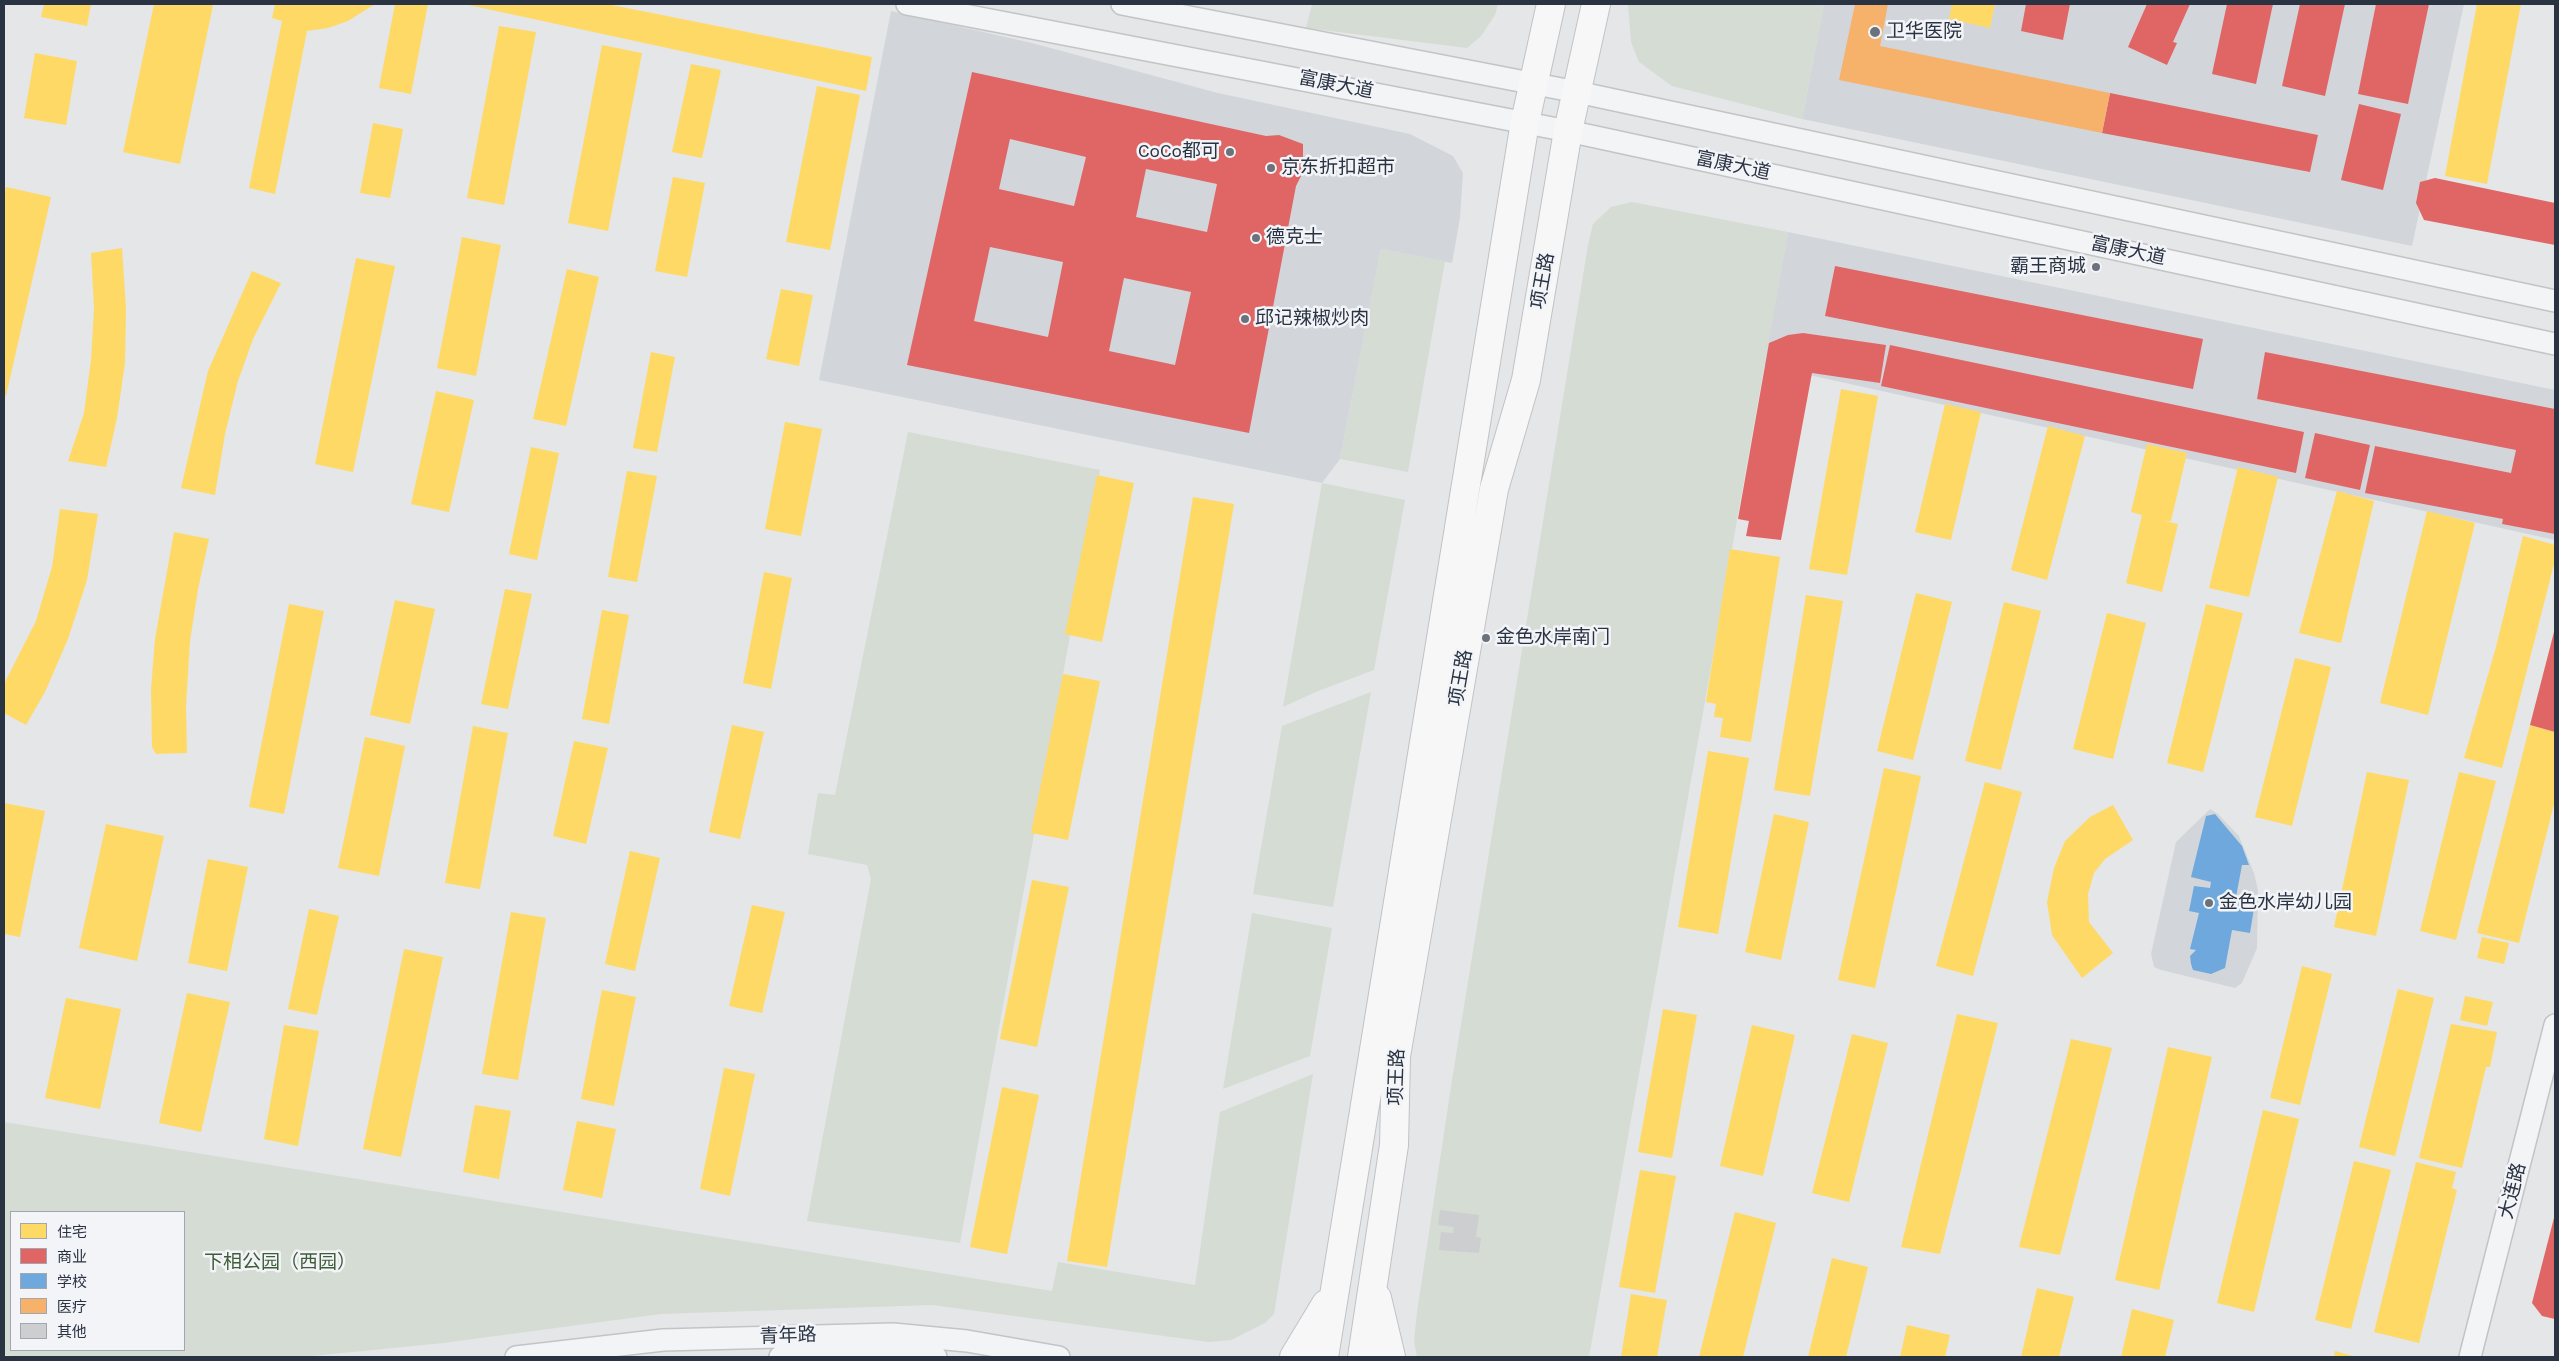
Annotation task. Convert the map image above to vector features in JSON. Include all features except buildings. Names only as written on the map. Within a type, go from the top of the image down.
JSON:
[{"type":"main road","name":"项王路","points":[[1324,1357],[1525,122],[1551,4]]},
{"type":"main road","name":"项王路","points":[[1362,1357],[1394,1144],[1396,1056],[1494,489],[1526,380],[1568,131],[1596,4]]},
{"type":"main road","points":[[1294,1357],[1311,1332],[1337,1282]]},
{"type":"main road","points":[[1373,1283],[1391,1357]]},
{"type":"street","name":"富康大道","points":[[907,4],[1525,122],[2555,344]]},
{"type":"street","name":"富康大道","points":[[1122,4],[1577,92],[2555,301]]},
{"type":"street","name":"大连路","points":[[2470,1357],[2555,1026]]},
{"type":"street","name":"青年路","points":[[516,1357],[663,1340],[893,1334],[967,1341],[1059,1357]]},
{"type":"street","name":"青年路","points":[[780,1357],[884,1353],[936,1357]]},
{"type":"shaded area","points":[[1824,4],[2464,4],[2412,246],[1802,119]]},
{"type":"shaded area","points":[[891,11],[1032,43],[1218,93],[1410,134],[1453,156],[1463,173],[1460,218],[1452,263],[1381,249],[1340,459],[1322,483],[819,380]]},
{"type":"shaded area","points":[[1788,232],[2555,390],[2555,540],[1764,365]]},
{"type":"shaded area","name":"金色水岸幼儿园","points":[[2210,809],[2218,814],[2239,836],[2254,873],[2258,890],[2257,948],[2242,983],[2235,988],[2161,970],[2154,967],[2151,954],[2176,842]]},
{"type":"green space","points":[[1312,4],[1498,4],[1495,15],[1481,36],[1467,48],[1306,28]]},
{"type":"green space","points":[[1628,4],[1824,4],[1802,119],[1672,86],[1639,62],[1631,42]]},
{"type":"green space","points":[[1632,202],[1788,232],[1589,1357],[1417,1357],[1414,1341],[1417,1312],[1452,1080],[1588,245],[1593,224],[1611,207]]},
{"type":"green space","points":[[1381,249],[1445,261],[1408,472],[1340,459]]},
{"type":"green space","points":[[908,432],[1100,470],[960,1243],[807,1221],[871,879],[867,865],[808,854],[818,793],[835,795]]},
{"type":"green space","points":[[1322,483],[1405,500],[1374,670],[1318,691],[1283,707]]},
{"type":"green space","points":[[1371,692],[1333,907],[1253,894],[1282,726]]},
{"type":"green space","points":[[1252,913],[1332,928],[1310,1056],[1223,1089]]},
{"type":"green space","name":"下相公园（西园）","points":[[1313,1074],[1274,1314],[1265,1323],[1231,1340],[1209,1342],[932,1305],[661,1314],[443,1343],[302,1357],[24,1357],[4,1355],[4,1122],[1052,1291],[1058,1262],[1195,1285],[1220,1112]]},
{"type":"place","name":"卫华医院","points":[[1875,32]]},
{"type":"place","name":"CoCo都可","points":[[1230,152]]},
{"type":"place","name":"京东折扣超市","points":[[1271,168]]},
{"type":"place","name":"德克士","points":[[1256,238]]},
{"type":"place","name":"霸王商城","points":[[2096,267]]},
{"type":"place","name":"邱记辣椒炒肉","points":[[1245,319]]},
{"type":"place","name":"金色水岸南门","points":[[1486,638]]},
{"type":"place","name":"金色水岸幼儿园","points":[[2209,903]]}]
